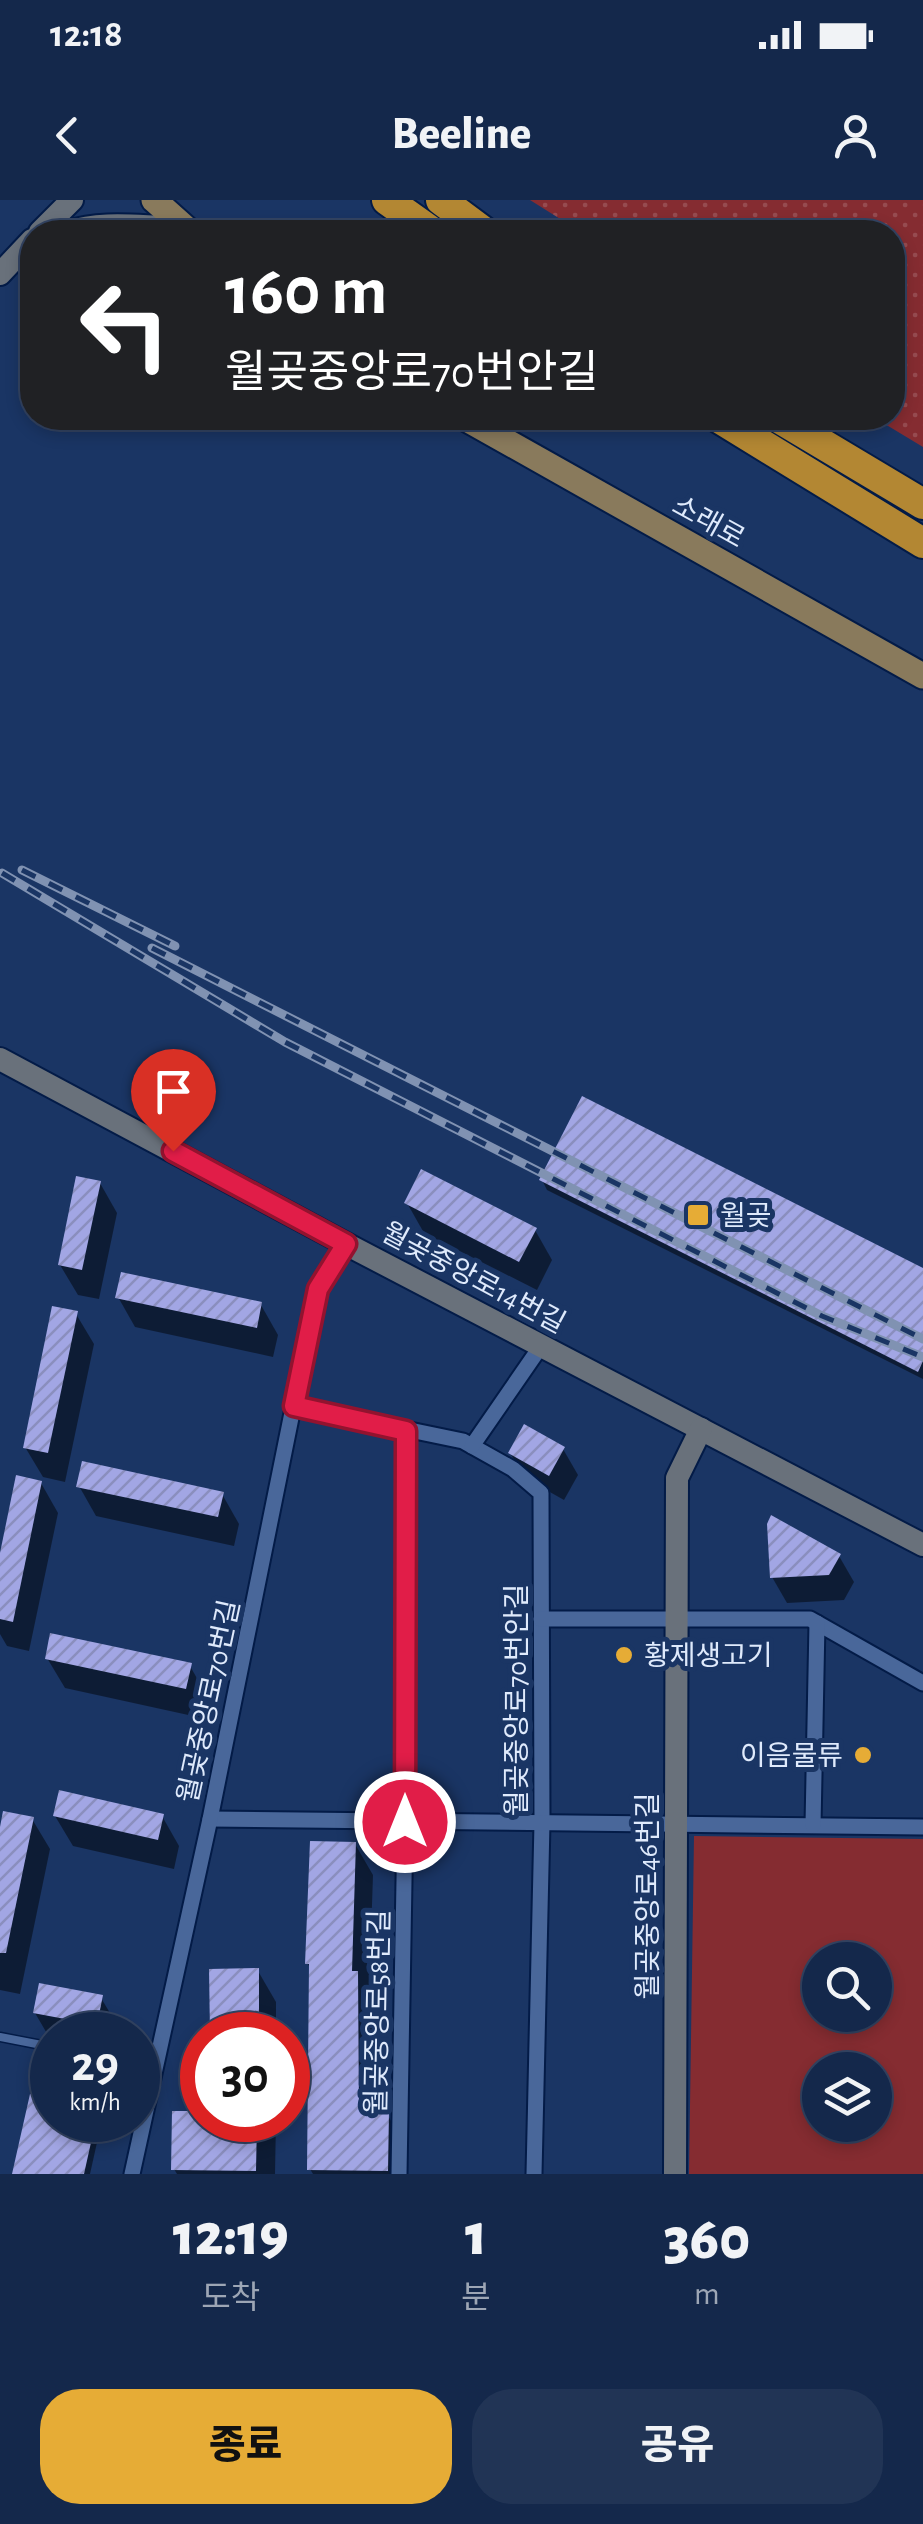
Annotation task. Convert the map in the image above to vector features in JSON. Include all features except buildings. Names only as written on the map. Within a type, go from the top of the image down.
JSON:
[{"type":"highway","points":[[387,200],[415,220]]},
{"type":"highway","points":[[441,200],[468,220]]},
{"type":"highway","points":[[738,430],[923,544]]},
{"type":"highway","points":[[799,430],[923,504]]},
{"type":"main road","points":[[154,200],[176,220]]},
{"type":"main road","name":"소래로","points":[[486,430],[923,676]]},
{"type":"street","points":[[53,220],[72,200]]},
{"type":"street","points":[[0,274],[20,253]]},
{"type":"street","name":"월곶중앙로14번길","points":[[0,1058],[346,1244],[923,1545]]},
{"type":"street","name":"월곶중앙로70번길","points":[[160,2045],[318,1289],[346,1244]]},
{"type":"street","points":[[472,1446],[541,1346]]},
{"type":"street","name":"월곶중앙로70번안길","points":[[294,1406],[463,1441],[513,1469],[540,1492],[542,1824],[534,2174]]},
{"type":"street","name":"월곶중앙로46번길","points":[[675,2174],[677,1478],[701,1429]]},
{"type":"street","name":"월곶중앙로58번길","points":[[399,2174],[406,1431]]},
{"type":"street","points":[[541,1620],[810,1620],[923,1683]]},
{"type":"street","points":[[814,1825],[816,1623]]},
{"type":"street","points":[[210,1820],[923,1826]]},
{"type":"street","name":"월곶중앙로70번길","points":[[132,2174],[139,2142]]},
{"type":"lane","points":[[0,2036],[30,2042]]},
{"type":"shaded area","points":[[530,200],[923,200],[923,447],[895,430],[905,430],[905,220],[562,220]]},
{"type":"shaded area","points":[[694,1836],[923,1839],[923,2174],[689,2174]]},
{"type":"railway","points":[[22,870],[175,946]]},
{"type":"railway","points":[[2,873],[285,1042],[822,1316],[923,1357]]},
{"type":"railway","points":[[152,948],[923,1339]]},
{"type":"place","name":"월곶","points":[[698,1215]]},
{"type":"place","name":"황제생고기","points":[[624,1655]]},
{"type":"place","name":"이음물류","points":[[863,1755]]},
{"type":"route","points":[[173,1151],[346,1244],[318,1289],[294,1406],[406,1431],[405,1822]]}]
